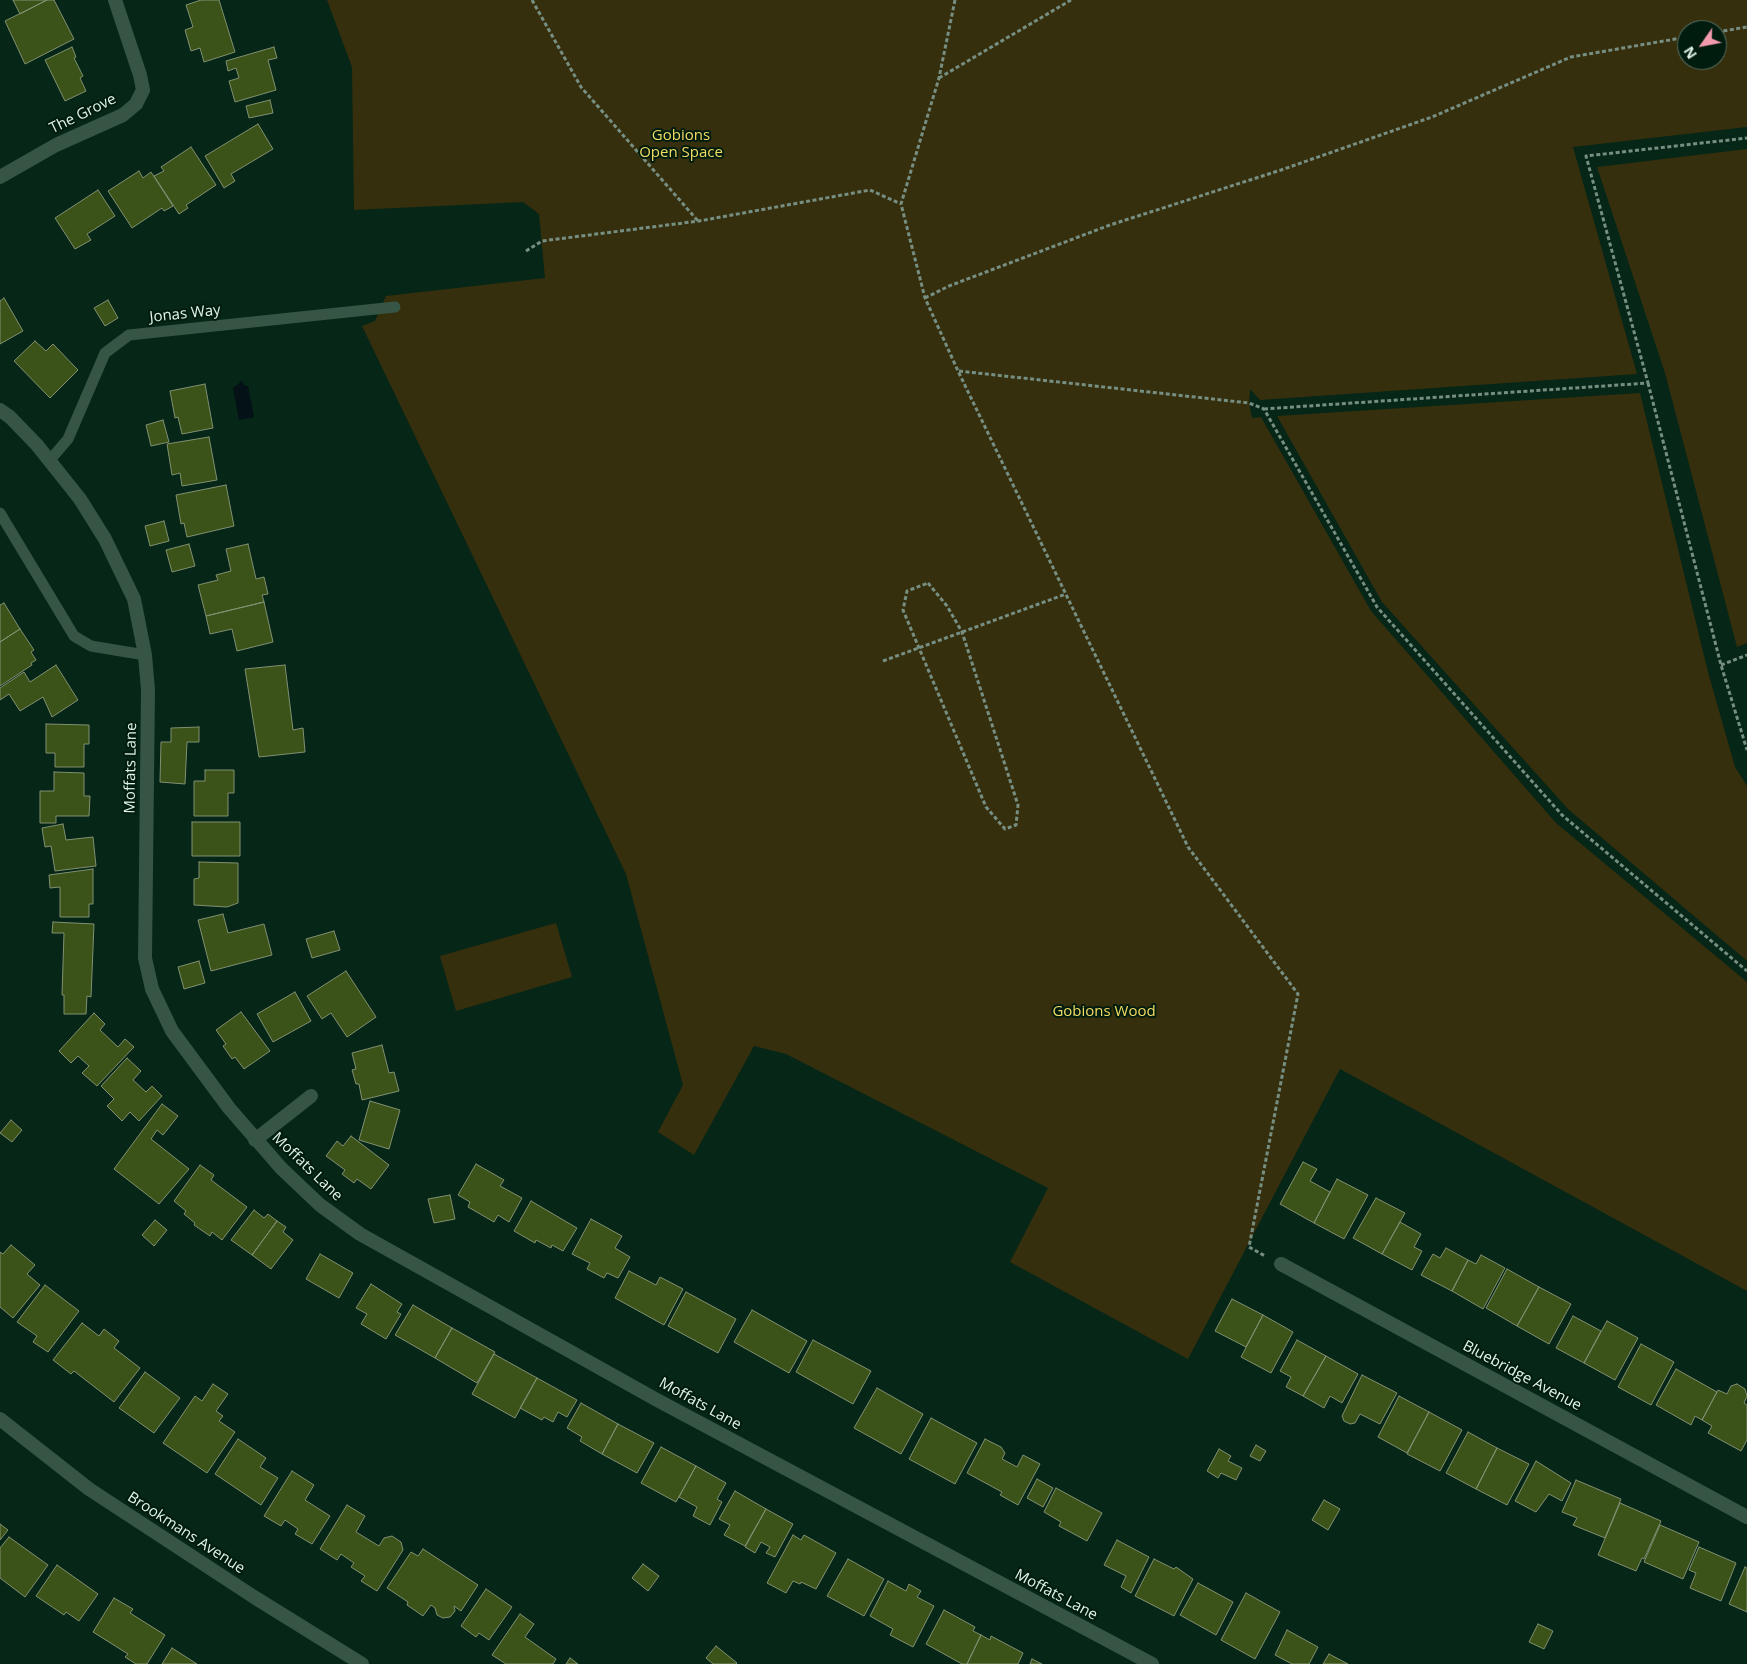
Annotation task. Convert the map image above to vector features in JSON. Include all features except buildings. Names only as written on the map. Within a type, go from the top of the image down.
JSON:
[{"type":"street","name":"The Grove","points":[[0,177],[56,145],[123,115],[136,104],[143,90],[140,75],[115,0]]},
{"type":"street","name":"Moffats Lane","points":[[0,410],[10,417],[50,460],[80,498],[105,539],[134,599],[145,655],[148,690],[145,958],[152,989],[172,1031],[255,1140],[320,1205],[360,1234],[674,1409],[1152,1664]]},
{"type":"street","name":"Moffats Lane","points":[[255,1140],[311,1096]]},
{"type":"street","name":"Bluebridge Avenue","points":[[1281,1264],[1747,1517]]},
{"type":"street","name":"Brookmans Avenue","points":[[0,1418],[89,1490],[254,1597],[362,1664]]},
{"type":"lane","name":"Jonas Way","points":[[50,460],[68,439],[104,353],[128,335],[395,307]]},
{"type":"lane","points":[[0,513],[74,636],[92,646],[145,655]]},
{"type":"path","points":[[532,0],[580,87],[699,221]]},
{"type":"path","points":[[956,0],[939,78],[901,204],[925,298],[958,371],[1188,846],[1298,994],[1249,1247],[1281,1264]]},
{"type":"path","points":[[939,78],[1071,0]]},
{"type":"path","points":[[1727,30],[1747,27]]},
{"type":"path","points":[[925,298],[949,286],[1110,226],[1281,170],[1432,117],[1571,57],[1677,39]]},
{"type":"path","points":[[1747,138],[1586,156],[1648,382],[1721,665],[1747,750]]},
{"type":"path","points":[[526,251],[542,240],[699,221],[870,190],[901,204]]},
{"type":"path","points":[[958,371],[1249,403],[1264,409],[1648,382]]},
{"type":"path","points":[[1264,409],[1377,607],[1562,815],[1747,971]]},
{"type":"path","points":[[928,583],[947,606],[962,632],[1018,805],[1016,825],[1005,829],[986,807],[918,648],[903,610],[907,591],[928,583]]},
{"type":"path","points":[[883,661],[1066,594]]},
{"type":"path","points":[[1721,665],[1747,655]]},
{"type":"green space","points":[[327,0],[1747,0],[1747,127],[1573,147],[1637,374],[1260,400],[1250,389],[1249,403],[1252,418],[1261,417],[1371,611],[1556,823],[1747,982],[1747,1291],[1340,1069],[1188,1359],[1010,1262],[1048,1188],[786,1054],[754,1046],[694,1155],[658,1132],[683,1085],[626,874],[362,326],[375,321],[386,296],[545,278],[539,214],[523,202],[354,210],[352,67]]},
{"type":"green space","points":[[1747,149],[1747,643],[1737,647],[1665,373],[1597,167]]},
{"type":"green space","points":[[1640,393],[1708,672],[1735,767],[1747,786],[1747,961],[1568,809],[1382,602],[1277,416]]},
{"type":"green space","points":[[556,923],[572,977],[456,1011],[440,956]]},
{"type":"shaded area","points":[[242,381],[245,386],[248,386],[254,417],[239,420],[233,388]]},
{"type":"park label","name":"Gobions Open Space","points":[[681,144]]},
{"type":"park label","name":"Gobions Wood","points":[[1104,1012]]}]
